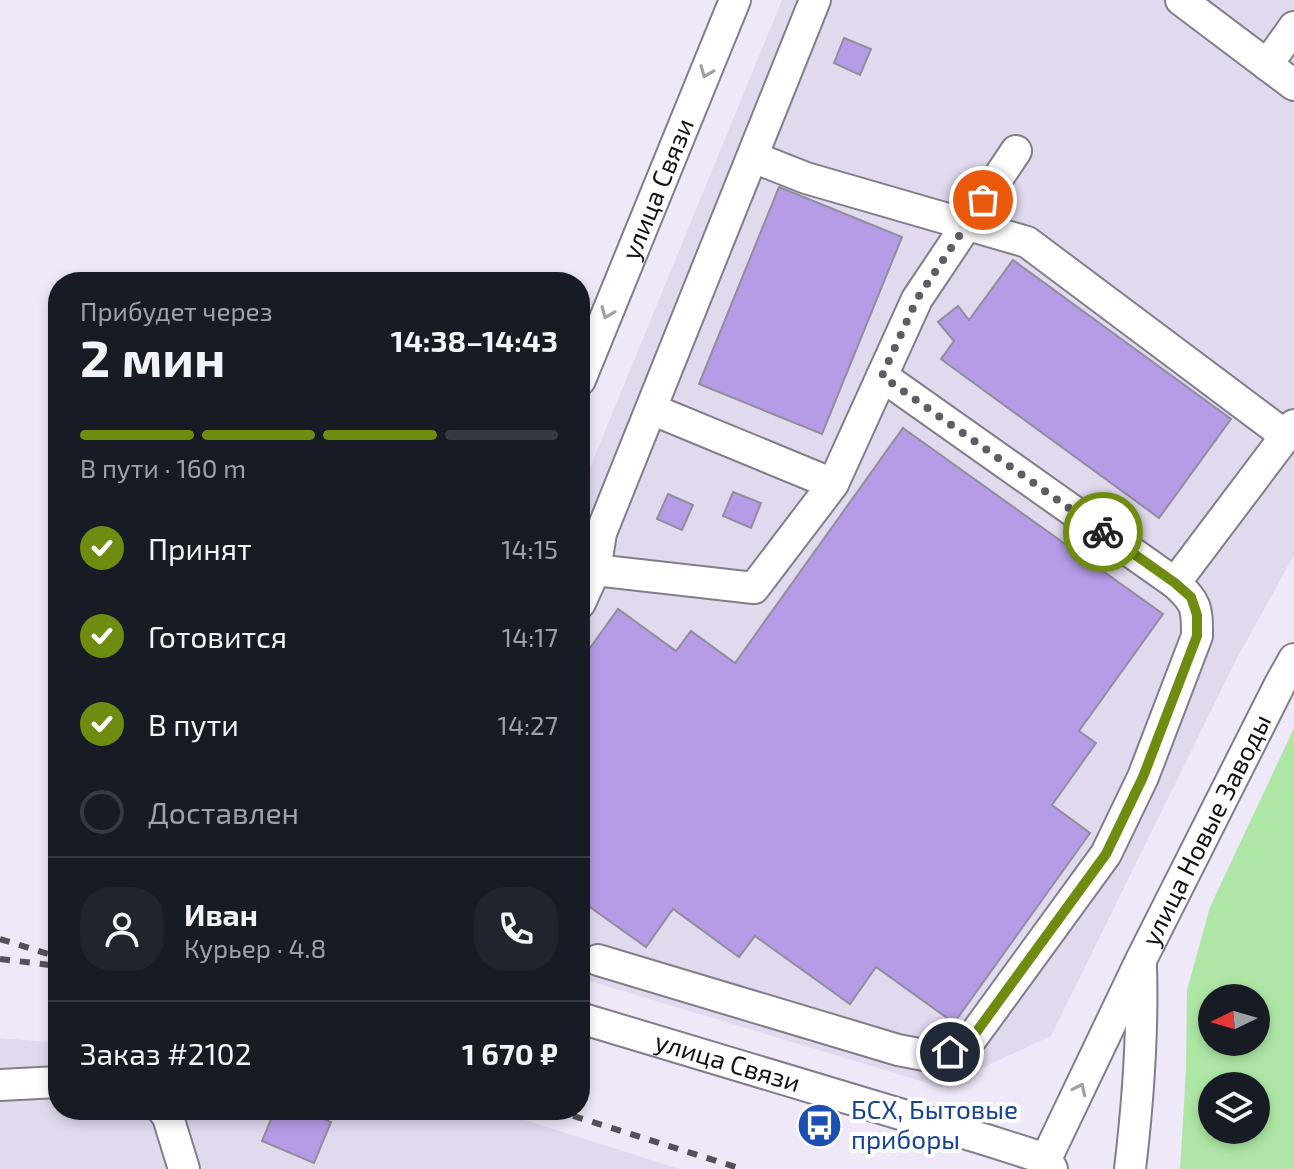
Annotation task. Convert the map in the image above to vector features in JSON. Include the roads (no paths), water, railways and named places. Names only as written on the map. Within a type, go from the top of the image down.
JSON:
[{"type":"street","name":"улица Связи","points":[[590,355],[735,0]]},
{"type":"street","points":[[590,581],[595,570],[601,533],[815,0]]},
{"type":"street","points":[[1181,0],[1294,85]]},
{"type":"street","points":[[1267,65],[1294,27]]},
{"type":"street","points":[[595,570],[754,588],[833,484],[917,299],[1016,151]]},
{"type":"street","points":[[753,157],[806,178],[1027,242],[1290,430],[1175,583]]},
{"type":"street","points":[[598,960],[898,1050],[924,1055],[950,1052],[972,1038],[1106,854],[1143,777],[1197,636],[1197,615],[1191,597],[882,376]]},
{"type":"street","points":[[651,409],[833,484]]},
{"type":"street","name":"улица Новые Заводы","points":[[1049,1164],[1141,960],[1294,659]]},
{"type":"street","name":"улица Новые Заводы","points":[[1130,1169],[1137,1113],[1141,960]]},
{"type":"street","name":"улица Связи","points":[[590,1021],[1049,1164]]},
{"type":"street","points":[[0,1085],[48,1083]]},
{"type":"street","points":[[169,1120],[184,1169]]},
{"type":"railway","points":[[0,939],[48,954]]},
{"type":"railway","points":[[0,959],[48,965]]},
{"type":"railway","points":[[586,1120],[742,1169]]},
{"type":"place","name":"БСХ, Бытовые приборы","points":[[820,1125]]}]
